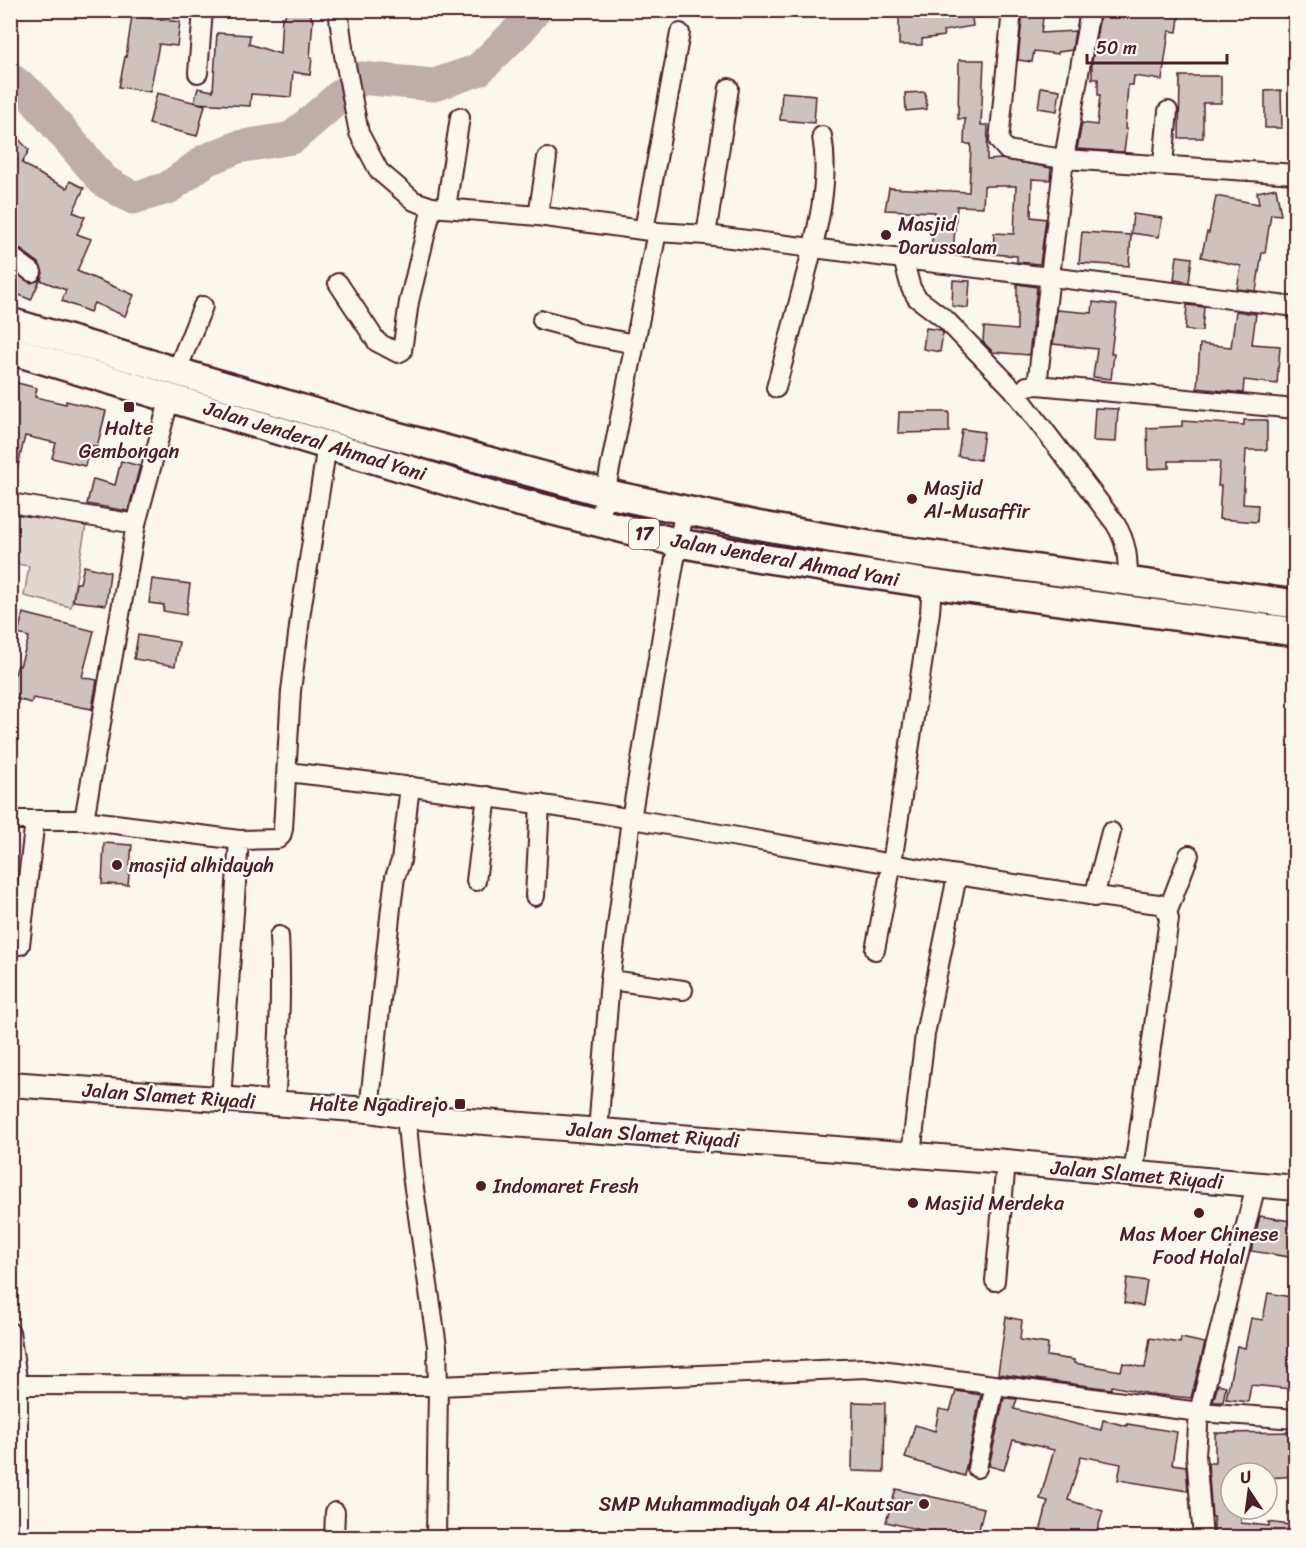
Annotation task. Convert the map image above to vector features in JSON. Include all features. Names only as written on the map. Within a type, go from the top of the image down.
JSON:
[{"type":"highway","name":"Jalan Jenderal Ahmad Yani","points":[[10,322],[363,427],[606,494],[756,525],[897,550],[1296,604]]},
{"type":"highway","name":"Jalan Jenderal Ahmad Yani","points":[[10,350],[503,498],[679,543],[932,584],[1296,632]]},
{"type":"main road","name":"Jalan Slamet Riyadi","points":[[10,1084],[369,1110],[406,1116],[1006,1162],[1296,1188]]},
{"type":"street","points":[[198,73],[203,10]]},
{"type":"street","points":[[338,10],[359,133],[380,171],[414,201],[439,207],[706,235],[1296,307]]},
{"type":"street","points":[[1012,10],[999,141],[1006,150],[1064,159],[1296,174]]},
{"type":"street","points":[[1037,385],[1064,159],[1090,10]]},
{"type":"street","points":[[599,524],[635,344],[680,33]]},
{"type":"street","points":[[706,235],[729,88]]},
{"type":"street","points":[[1163,164],[1168,111]]},
{"type":"street","points":[[338,283],[377,342],[398,353],[402,351],[409,302],[439,207],[460,117]]},
{"type":"street","points":[[776,388],[812,249],[826,169],[822,136]]},
{"type":"street","points":[[538,216],[547,158]]},
{"type":"street","points":[[10,256],[32,272]]},
{"type":"street","points":[[903,259],[911,288],[917,298],[946,321],[1013,389],[1119,529],[1128,552],[1128,581]]},
{"type":"street","points":[[177,370],[203,306]]},
{"type":"street","points":[[542,320],[569,327],[578,333],[635,344]]},
{"type":"street","points":[[1013,389],[1037,385],[1296,409]]},
{"type":"street","points":[[84,820],[136,524],[170,397]]},
{"type":"street","points":[[10,820],[84,820],[239,840],[272,841],[281,836],[291,691],[327,446]]},
{"type":"street","points":[[10,503],[136,524]]},
{"type":"street","points":[[598,1131],[610,980],[631,819],[685,509]]},
{"type":"street","points":[[875,950],[892,863],[930,612],[932,584]]},
{"type":"street","points":[[287,772],[540,804],[957,876],[1094,897],[1159,904],[1165,907],[1169,919],[1166,950],[1132,1175]]},
{"type":"street","points":[[369,1110],[391,908],[395,878],[401,865],[410,786]]},
{"type":"street","points":[[476,881],[487,796]]},
{"type":"street","points":[[535,896],[540,804]]},
{"type":"street","points":[[20,945],[36,820]]},
{"type":"street","points":[[1094,897],[1111,832]]},
{"type":"street","points":[[221,1100],[239,840]]},
{"type":"street","points":[[1167,913],[1189,855]]},
{"type":"street","points":[[911,1155],[925,1034],[957,876]]},
{"type":"street","points":[[275,1104],[280,1033],[279,936]]},
{"type":"street","points":[[610,980],[683,990]]},
{"type":"street","points":[[406,1116],[436,1346],[438,1386],[436,1538]]},
{"type":"street","points":[[995,1281],[1006,1162]]},
{"type":"street","points":[[1203,1538],[1196,1455],[1199,1412],[1256,1185]]},
{"type":"street","points":[[10,1332],[18,1385],[14,1435],[18,1538]]},
{"type":"street","points":[[18,1385],[438,1386],[866,1368],[1199,1412],[1296,1419]]},
{"type":"street","points":[[977,1468],[995,1386]]},
{"type":"street","points":[[334,1538],[335,1512]]},
{"type":"shaded area","points":[[10,506],[87,520],[71,607],[24,596],[29,566],[11,563]]},
{"type":"building","points":[[286,10],[311,10],[311,19],[313,19],[310,75],[293,72],[291,97],[251,94],[250,106],[194,103],[198,88],[213,91],[217,33],[250,35],[249,44],[280,54],[282,17],[285,17]]},
{"type":"building","points":[[948,10],[971,10],[973,26],[943,31],[944,36],[922,39],[922,45],[899,45],[899,14],[924,14]]},
{"type":"building","points":[[1023,10],[1044,10],[1041,33],[1075,31],[1072,50],[1058,52],[1058,54],[1034,51],[1032,62],[1018,60]]},
{"type":"building","points":[[1101,10],[1155,17],[1155,10],[1180,10],[1177,32],[1169,31],[1162,80],[1134,76],[1133,85],[1128,85],[1124,152],[1077,149],[1082,123],[1097,125],[1100,95],[1098,95],[1098,79],[1092,79],[1092,61]]},
{"type":"building","points":[[132,16],[180,22],[177,46],[159,44],[150,92],[119,87]]},
{"type":"building","points":[[959,60],[984,60],[981,125],[988,125],[987,160],[1002,159],[1051,168],[1050,180],[1032,179],[1031,217],[1046,219],[1040,264],[1017,262],[1017,256],[993,254],[994,233],[1014,234],[1016,186],[984,186],[983,207],[957,206],[953,251],[931,249],[935,212],[885,210],[889,188],[969,192],[971,144],[964,144],[965,119],[958,119]]},
{"type":"building","points":[[1180,76],[1221,76],[1221,103],[1203,103],[1203,138],[1179,138]]},
{"type":"building","points":[[1041,87],[1060,90],[1057,111],[1038,108]]},
{"type":"building","points":[[1281,90],[1282,128],[1265,128],[1265,91]]},
{"type":"building","points":[[782,92],[816,95],[814,123],[780,120]]},
{"type":"building","points":[[925,92],[927,109],[906,111],[905,93]]},
{"type":"building","points":[[157,93],[205,105],[197,136],[149,124]]},
{"type":"building","points":[[10,130],[29,150],[22,163],[67,188],[70,181],[84,188],[73,212],[85,217],[77,234],[91,239],[77,271],[134,295],[125,316],[94,303],[90,312],[62,301],[66,290],[40,280],[31,300],[10,291],[10,270],[31,283],[41,279],[43,273],[39,263],[17,247],[10,245]]},
{"type":"building","points":[[1276,188],[1281,215],[1271,214],[1256,291],[1237,289],[1241,266],[1201,257],[1207,232],[1209,233],[1216,196],[1259,204],[1257,192]]},
{"type":"building","points":[[1133,214],[1162,218],[1159,237],[1131,233]]},
{"type":"building","points":[[1082,232],[1131,235],[1129,266],[1079,263]]},
{"type":"building","points":[[1177,256],[1192,258],[1189,282],[1174,280]]},
{"type":"building","points":[[953,280],[970,281],[968,308],[952,306]]},
{"type":"building","points":[[1017,284],[1037,287],[1029,355],[993,352],[983,342],[984,327],[1017,330]]},
{"type":"building","points":[[1093,302],[1117,305],[1111,354],[1114,354],[1111,379],[1093,377],[1097,349],[1053,344],[1057,310],[1092,313]]},
{"type":"building","points":[[1187,305],[1204,307],[1202,331],[1185,330]]},
{"type":"building","points":[[1236,311],[1256,314],[1252,344],[1280,346],[1277,384],[1244,380],[1243,393],[1197,388],[1200,344],[1231,347]]},
{"type":"building","points":[[926,328],[940,330],[943,333],[940,352],[923,349]]},
{"type":"building","points":[[10,381],[37,388],[35,397],[66,404],[66,401],[106,411],[97,447],[90,445],[85,466],[52,458],[56,443],[25,436],[16,474],[10,473]]},
{"type":"building","points":[[1095,408],[1118,409],[1116,442],[1093,441]]},
{"type":"building","points":[[899,412],[949,412],[949,432],[898,433]]},
{"type":"building","points":[[1244,420],[1267,420],[1267,450],[1246,450],[1243,504],[1258,505],[1257,522],[1219,519],[1220,461],[1169,461],[1169,468],[1148,469],[1147,428],[1182,426],[1182,421],[1244,425]]},
{"type":"building","points":[[962,429],[984,432],[980,460],[958,456]]},
{"type":"building","points":[[121,461],[140,466],[128,511],[87,504],[93,479],[115,485]]},
{"type":"building","points":[[84,566],[110,572],[106,605],[73,601],[76,583],[80,583]]},
{"type":"building","points":[[152,579],[190,584],[186,615],[163,611],[164,605],[149,603]]},
{"type":"building","points":[[23,613],[94,631],[82,677],[97,680],[92,709],[33,698],[31,703],[10,697],[10,673],[15,674],[18,665],[20,666],[29,637],[18,634]]},
{"type":"building","points":[[138,635],[179,642],[175,666],[134,659]]},
{"type":"building","name":"masjid alhidayah","points":[[104,843],[132,845],[128,885],[102,884]]},
{"type":"building","points":[[1260,1216],[1296,1222],[1296,1258],[1251,1251]]},
{"type":"building","points":[[1127,1278],[1147,1281],[1143,1306],[1124,1303]]},
{"type":"building","points":[[1268,1293],[1296,1298],[1296,1346],[1292,1389],[1251,1385],[1248,1402],[1226,1399],[1237,1346],[1245,1348],[1251,1318],[1263,1320]]},
{"type":"building","points":[[1006,1317],[1022,1320],[1020,1340],[1048,1344],[1047,1356],[1121,1371],[1123,1363],[1145,1368],[1150,1338],[1180,1343],[1181,1338],[1205,1343],[1191,1398],[1150,1394],[1112,1386],[1111,1389],[998,1374]]},
{"type":"building","points":[[1218,1384],[1226,1386],[1223,1402],[1213,1402]]},
{"type":"building","points":[[956,1391],[981,1395],[964,1476],[905,1458],[915,1425],[935,1431],[939,1409],[950,1411]]},
{"type":"building","points":[[1004,1398],[1017,1399],[1014,1409],[1101,1430],[1103,1420],[1127,1426],[1127,1424],[1177,1432],[1172,1464],[1186,1466],[1188,1491],[1118,1480],[1121,1464],[1081,1456],[1068,1500],[1103,1511],[1095,1538],[1058,1538],[1040,1532],[1048,1501],[1040,1499],[1054,1450],[1013,1440],[1004,1470],[989,1466]]},
{"type":"building","points":[[853,1402],[885,1403],[884,1472],[852,1471]]},
{"type":"building","points":[[1296,1432],[1296,1476],[1279,1477],[1279,1461],[1219,1461],[1219,1521],[1241,1521],[1241,1523],[1269,1526],[1269,1522],[1296,1526],[1296,1538],[1214,1538],[1208,1463],[1215,1463],[1215,1433]]},
{"type":"building","points":[[896,1489],[984,1508],[977,1538],[955,1538],[886,1522]]},
{"type":"waterway","points":[[10,79],[30,94],[104,181],[133,198],[168,188],[206,160],[238,147],[292,138],[361,78],[434,85],[478,70],[519,30],[535,10]]},
{"type":"place","name":"Masjid Darussalam","points":[[886,235]]},
{"type":"place","name":"Halte Gembongan","points":[[129,407]]},
{"type":"place","name":"Masjid Al-Musaffir","points":[[912,499]]},
{"type":"place","name":"masjid alhidayah","points":[[117,865]]},
{"type":"place","name":"Halte Ngadirejo","points":[[460,1104]]},
{"type":"place","name":"Indomaret Fresh","points":[[481,1186]]},
{"type":"place","name":"Masjid Merdeka","points":[[913,1203]]},
{"type":"place","name":"Mas Moer Chinese Food Halal","points":[[1199,1213]]},
{"type":"place","name":"SMP Muhammadiyah 04 Al-Kautsar","points":[[924,1504]]}]
